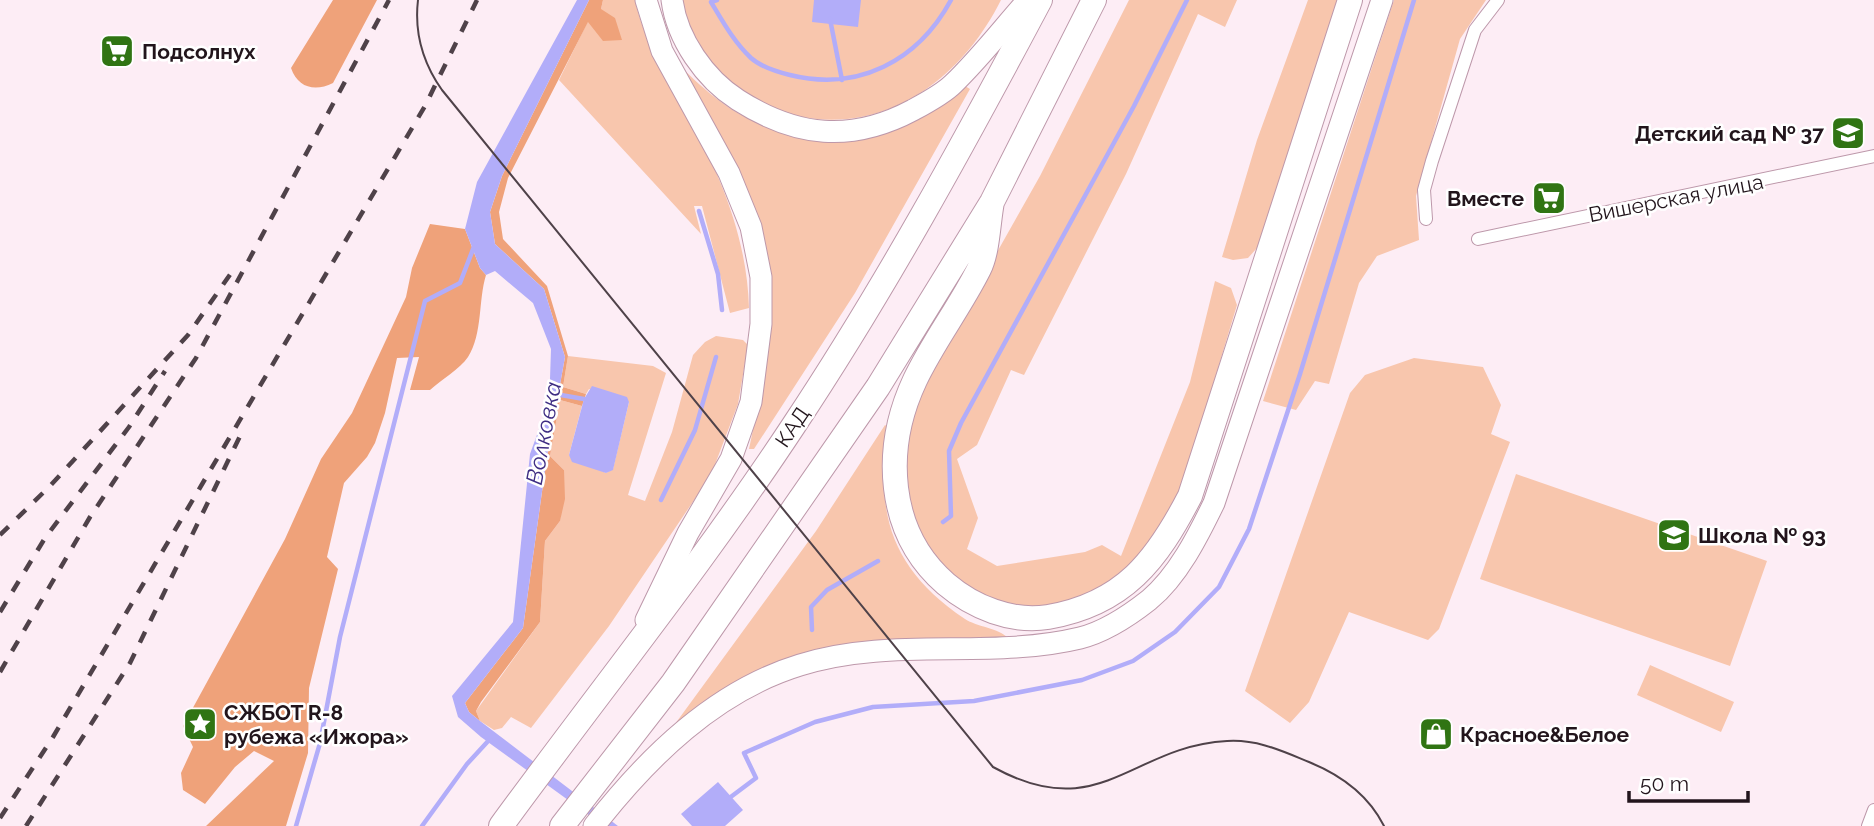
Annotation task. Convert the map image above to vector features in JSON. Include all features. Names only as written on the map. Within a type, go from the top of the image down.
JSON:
[{"type":"highway","name":"КАД","points":[[508,817],[557,748],[705,554],[794,426],[873,302],[1040,0]]},
{"type":"highway","points":[[562,826],[673,684],[878,387],[992,202],[1094,0]]},
{"type":"highway","points":[[992,202],[980,267],[907,398],[896,441],[896,494],[902,523],[912,544],[937,576],[966,600],[984,609],[1037,619],[1072,613],[1122,589],[1158,551],[1190,496],[1350,0]]},
{"type":"main road","points":[[632,649],[688,533],[731,459],[751,402],[761,324],[761,277],[751,227],[729,173],[662,51],[646,0]]},
{"type":"main road","points":[[672,0],[674,15],[694,57],[724,91],[774,121],[821,132],[856,131],[894,120],[921,106],[952,86],[1028,0]]},
{"type":"main road","points":[[594,826],[619,795],[677,736],[734,694],[780,672],[802,664],[866,651],[1034,644],[1081,638],[1120,620],[1151,598],[1196,540],[1214,503],[1382,0]]},
{"type":"street","points":[[1426,219],[1424,190],[1475,30],[1498,0]]},
{"type":"street","name":"Вишерская улица","points":[[1478,239],[1874,156]]},
{"type":"street","points":[[1868,826],[1874,810]]},
{"type":"shaded area","points":[[333,0],[377,0],[333,83],[320,87],[308,86],[298,80],[291,68]]},
{"type":"shaded area","points":[[589,0],[603,0],[601,9],[615,18],[622,40],[603,41],[588,22],[508,178],[499,212],[503,239],[547,286],[568,356],[563,387],[586,394],[582,406],[560,400],[550,456],[564,470],[565,499],[560,521],[545,541],[540,622],[481,702],[476,711],[480,721],[469,712],[465,703],[523,628],[547,456],[565,357],[544,289],[495,244],[490,212],[502,176]]},
{"type":"shaded area","points":[[603,0],[635,0],[649,42],[719,179],[737,229],[749,308],[730,313],[702,206],[694,206],[701,234],[559,80],[588,21],[601,9]]},
{"type":"shaded area","points":[[679,0],[1001,0],[982,33],[958,61],[932,85],[902,103],[870,115],[836,120],[800,117],[763,105],[726,82],[710,67],[698,50]]},
{"type":"shaded area","points":[[1129,0],[1237,0],[1225,27],[1198,14],[1126,174],[1024,375],[1011,370],[977,445],[957,459],[978,518],[967,549],[997,566],[1085,552],[1102,545],[1121,556],[1190,382],[1215,281],[1231,288],[1237,305],[1178,501],[1142,559],[1091,596],[1033,608],[996,601],[959,584],[919,541],[900,471],[917,394],[1040,176]]},
{"type":"shaded area","points":[[1308,0],[1342,0],[1257,248],[1248,258],[1233,260],[1222,257],[1257,140]]},
{"type":"shaded area","points":[[1394,0],[1486,0],[1460,39],[1416,196],[1419,240],[1377,256],[1359,283],[1329,384],[1315,381],[1296,410],[1263,401]]},
{"type":"shaded area","points":[[682,68],[718,99],[750,119],[767,125],[808,132],[889,132],[915,120],[965,86],[970,89],[855,293],[754,449],[749,449],[766,367],[770,301]]},
{"type":"shaded area","points":[[430,224],[465,229],[480,268],[486,275],[473,348],[460,366],[430,390],[410,390],[419,357],[397,358],[385,413],[375,443],[367,457],[344,483],[327,557],[338,569],[309,688],[308,753],[286,826],[206,826],[274,761],[254,751],[235,767],[205,804],[183,790],[181,773],[193,747],[183,726],[285,539],[321,459],[352,413],[406,297],[412,268]]},
{"type":"shaded area","points":[[716,336],[743,340],[748,345],[738,404],[711,475],[609,626],[531,728],[511,717],[502,728],[494,730],[480,721],[476,711],[540,622],[545,541],[560,521],[564,470],[550,456],[560,400],[582,406],[569,455],[606,473],[613,469],[629,402],[589,389],[586,394],[563,387],[568,356],[653,366],[666,373],[628,495],[645,501],[672,432],[693,355],[705,342]]},
{"type":"shaded area","points":[[1414,358],[1483,367],[1501,405],[1491,434],[1510,442],[1439,629],[1428,640],[1349,612],[1309,702],[1290,723],[1245,691],[1350,393],[1365,375]]},
{"type":"shaded area","points":[[885,425],[889,428],[884,487],[887,513],[904,559],[940,600],[965,619],[1008,638],[825,654],[679,726],[675,724],[816,531]]},
{"type":"shaded area","points":[[1516,474],[1767,561],[1730,666],[1480,579]]},
{"type":"shaded area","points":[[1650,665],[1734,702],[1721,732],[1637,695]]},
{"type":"water","name":"Волковка","points":[[577,0],[589,0],[502,176],[490,212],[495,244],[544,289],[565,357],[547,456],[523,628],[465,703],[469,712],[480,721],[618,826],[604,826],[481,737],[458,717],[452,696],[513,622],[530,454],[546,410],[551,349],[533,303],[495,271],[486,275],[480,268],[465,229],[477,182]]},
{"type":"water","points":[[814,0],[861,0],[858,27],[812,22]]},
{"type":"water","points":[[592,386],[627,397],[629,402],[613,470],[606,473],[572,462],[569,455],[584,399]]},
{"type":"water","points":[[718,782],[743,810],[725,826],[692,826],[681,814]]},
{"type":"waterway","points":[[717,0],[711,2],[734,39],[751,58],[775,71],[815,79],[839,79],[884,67],[921,40],[951,0]]},
{"type":"waterway","points":[[943,522],[951,516],[949,451],[961,423],[1134,106],[1187,0]]},
{"type":"waterway","points":[[728,799],[756,778],[744,753],[815,722],[873,707],[974,701],[1082,680],[1133,661],[1175,632],[1219,587],[1249,529],[1300,374],[1414,0]]},
{"type":"waterway","points":[[830,19],[842,80]]},
{"type":"waterway","points":[[699,211],[718,274],[722,310]]},
{"type":"waterway","points":[[296,826],[320,743],[340,637],[425,301],[460,283],[475,244]]},
{"type":"waterway","points":[[661,500],[695,430],[716,357]]},
{"type":"waterway","name":"Волковка","points":[[555,394],[584,399]]},
{"type":"waterway","points":[[812,630],[811,607],[827,590],[878,561]]},
{"type":"waterway","points":[[422,826],[467,764],[490,739]]},
{"type":"tram line","points":[[418,0],[417,25],[421,48],[442,90],[993,767],[1030,783],[1061,789],[1089,786],[1114,778],[1165,755],[1194,746],[1227,741],[1249,742],[1289,754],[1321,767],[1343,780],[1362,795],[1384,826]]},
{"type":"railway","points":[[0,672],[90,517],[196,358],[389,0]]},
{"type":"railway","points":[[0,818],[53,737],[425,106],[477,0]]},
{"type":"railway","points":[[0,535],[50,486],[188,335],[236,266]]},
{"type":"railway","points":[[0,612],[45,538],[129,427],[165,371]]},
{"type":"railway","points":[[26,826],[130,663],[242,432]]},
{"type":"place","name":"Подсолнух","points":[[117,51]]},
{"type":"place","name":"Детский сад № 37","points":[[1848,133]]},
{"type":"place","name":"Вместе","points":[[1549,198]]},
{"type":"place","name":"Школа № 93","points":[[1674,535]]},
{"type":"place","name":"СЖБОТ R-8 рубежа «Ижора»","points":[[200,724]]},
{"type":"place","name":"Красное&Белое","points":[[1436,734]]}]
